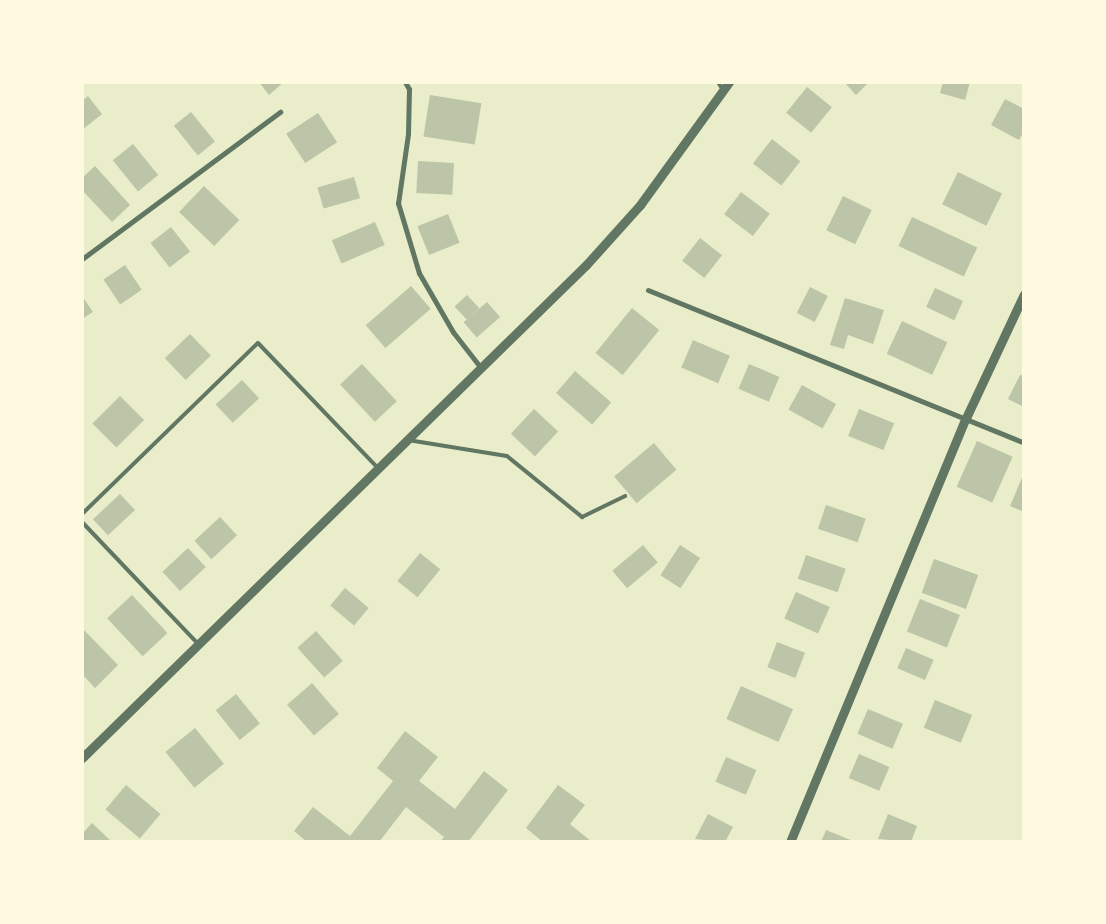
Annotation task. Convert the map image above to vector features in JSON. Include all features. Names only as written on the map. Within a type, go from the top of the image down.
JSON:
[{"type":"street","points":[[405,82],[409,90],[408,134],[398,203],[418,273],[453,332],[482,369]]},
{"type":"street","points":[[82,758],[482,369],[586,264],[640,205],[723,85]]},
{"type":"street","points":[[82,259],[280,112]]},
{"type":"street","points":[[648,290],[1024,443]]},
{"type":"street","points":[[790,842],[965,420],[1024,294]]},
{"type":"lane","points":[[82,514],[258,343],[379,469]]},
{"type":"lane","points":[[408,440],[507,456],[582,517],[625,496]]},
{"type":"lane","points":[[82,522],[199,645]]},
{"type":"building","points":[[259,82],[284,82],[269,95]]},
{"type":"building","points":[[844,82],[869,82],[856,95]]},
{"type":"building","points":[[943,82],[970,82],[965,100],[940,93]]},
{"type":"building","points":[[807,87],[832,107],[811,133],[786,113]]},
{"type":"building","points":[[430,95],[481,103],[475,145],[423,136]]},
{"type":"building","points":[[88,96],[102,114],[82,130],[82,101]]},
{"type":"building","points":[[1005,99],[1024,109],[1024,131],[1019,140],[991,125]]},
{"type":"building","points":[[191,112],[215,142],[198,155],[174,126]]},
{"type":"building","points":[[318,113],[337,142],[305,163],[286,134]]},
{"type":"building","points":[[772,139],[800,161],[781,186],[753,163]]},
{"type":"building","points":[[133,144],[158,175],[138,191],[113,160]]},
{"type":"building","points":[[418,161],[454,163],[452,195],[416,193]]},
{"type":"building","points":[[95,166],[130,205],[112,222],[82,190],[82,178]]},
{"type":"building","points":[[958,172],[1002,193],[986,226],[942,204]]},
{"type":"building","points":[[354,177],[360,198],[324,209],[317,187]]},
{"type":"building","points":[[204,186],[239,220],[214,246],[179,212]]},
{"type":"building","points":[[741,192],[770,214],[753,236],[724,214]]},
{"type":"building","points":[[843,196],[872,210],[855,244],[826,230]]},
{"type":"building","points":[[448,214],[460,243],[429,255],[417,226]]},
{"type":"building","points":[[912,217],[977,247],[964,276],[898,246]]},
{"type":"building","points":[[375,222],[385,245],[342,263],[332,240]]},
{"type":"building","points":[[171,227],[190,251],[170,267],[151,243]]},
{"type":"building","points":[[700,238],[722,255],[704,278],[682,261]]},
{"type":"building","points":[[125,265],[142,290],[120,304],[103,280]]},
{"type":"building","points":[[411,286],[431,309],[385,348],[366,325]]},
{"type":"building","points":[[810,287],[828,296],[815,322],[797,313]]},
{"type":"building","points":[[935,288],[963,301],[954,320],[926,307]]},
{"type":"building","points":[[467,295],[479,308],[467,320],[455,307]]},
{"type":"building","points":[[82,296],[93,312],[82,319]]},
{"type":"building","points":[[845,298],[884,310],[873,344],[848,335],[844,349],[830,345]]},
{"type":"building","points":[[487,302],[500,317],[477,337],[464,322]]},
{"type":"building","points":[[632,308],[659,330],[623,375],[595,353]]},
{"type":"building","points":[[902,321],[947,342],[932,375],[887,354]]},
{"type":"building","points":[[190,334],[211,356],[186,380],[165,358]]},
{"type":"building","points":[[693,340],[730,356],[718,383],[681,368]]},
{"type":"building","points":[[362,364],[397,401],[375,422],[340,384]]},
{"type":"building","points":[[749,364],[779,377],[769,402],[738,389]]},
{"type":"building","points":[[575,371],[611,402],[592,424],[556,393]]},
{"type":"building","points":[[1020,375],[1024,376],[1024,407],[1008,399]]},
{"type":"building","points":[[242,380],[259,398],[233,423],[216,405]]},
{"type":"building","points":[[802,385],[836,404],[823,428],[788,409]]},
{"type":"building","points":[[120,396],[144,420],[116,448],[92,424]]},
{"type":"building","points":[[534,409],[558,432],[535,456],[511,434]]},
{"type":"building","points":[[859,409],[894,423],[883,450],[848,436]]},
{"type":"building","points":[[977,441],[1013,457],[992,503],[957,487]]},
{"type":"building","points":[[654,443],[676,470],[637,503],[614,476]]},
{"type":"building","points":[[1024,473],[1024,512],[1010,506]]},
{"type":"building","points":[[120,494],[135,510],[108,535],[93,519]]},
{"type":"building","points":[[826,505],[866,519],[858,542],[818,529]]},
{"type":"building","points":[[220,517],[237,535],[211,559],[194,541]]},
{"type":"building","points":[[643,545],[658,563],[627,588],[612,571]]},
{"type":"building","points":[[680,545],[700,558],[681,588],[660,575]]},
{"type":"building","points":[[188,548],[206,567],[180,591],[162,572]]},
{"type":"building","points":[[420,553],[440,569],[418,597],[397,581]]},
{"type":"building","points":[[806,555],[846,569],[838,592],[798,579]]},
{"type":"building","points":[[934,559],[978,575],[966,609],[922,593]]},
{"type":"building","points":[[345,588],[369,608],[354,626],[330,606]]},
{"type":"building","points":[[796,592],[830,607],[818,634],[784,618]]},
{"type":"building","points":[[132,595],[167,633],[143,656],[107,618]]},
{"type":"building","points":[[920,599],[960,615],[947,648],[907,631]]},
{"type":"building","points":[[82,628],[118,665],[95,688],[82,674]]},
{"type":"building","points":[[316,631],[343,661],[324,677],[297,648]]},
{"type":"building","points":[[777,642],[805,653],[795,678],[767,667]]},
{"type":"building","points":[[906,648],[934,660],[925,680],[897,668]]},
{"type":"building","points":[[312,683],[339,714],[314,736],[287,705]]},
{"type":"building","points":[[741,686],[793,709],[778,742],[726,719]]},
{"type":"building","points":[[236,694],[260,724],[240,740],[216,710]]},
{"type":"building","points":[[935,700],[972,715],[961,743],[924,728]]},
{"type":"building","points":[[868,709],[903,724],[892,749],[857,734]]},
{"type":"building","points":[[195,728],[224,764],[194,788],[165,752]]},
{"type":"building","points":[[405,731],[438,757],[419,781],[455,809],[484,771],[508,790],[468,842],[440,842],[444,837],[406,807],[379,842],[307,842],[294,831],[313,807],[350,836],[393,781],[377,768]]},
{"type":"building","points":[[859,754],[889,767],[879,791],[849,778]]},
{"type":"building","points":[[726,757],[756,770],[746,795],[715,782]]},
{"type":"building","points":[[126,785],[160,814],[140,838],[105,810]]},
{"type":"building","points":[[558,785],[585,805],[570,824],[592,842],[543,842],[526,828]]},
{"type":"building","points":[[708,814],[733,827],[725,842],[695,839]]},
{"type":"building","points":[[888,814],[917,826],[911,842],[878,839]]},
{"type":"building","points":[[92,823],[112,842],[82,842],[82,834]]},
{"type":"building","points":[[826,830],[853,841],[853,842],[821,842]]}]
